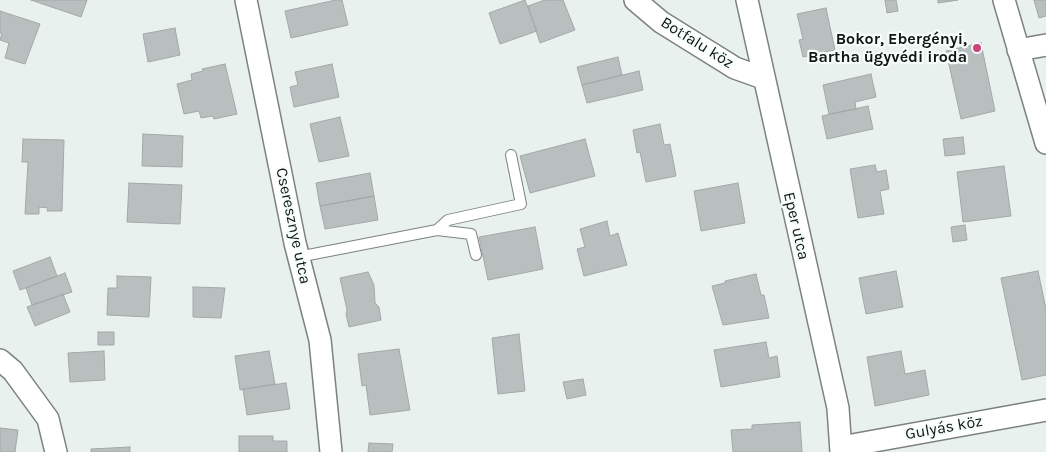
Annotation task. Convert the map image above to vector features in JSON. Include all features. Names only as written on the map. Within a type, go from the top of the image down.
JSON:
[{"type":"street","name":"Cseresznye utca","points":[[246,0],[298,257],[320,340],[331,452]]},
{"type":"street","name":"Botfalu köz","points":[[635,0],[661,22],[735,68],[763,78]]},
{"type":"street","name":"Eper utca","points":[[747,0],[838,408],[841,449]]},
{"type":"street","points":[[1004,0],[1046,143]]},
{"type":"street","points":[[1018,50],[1046,45]]},
{"type":"street","points":[[0,360],[18,377],[48,418],[56,452]]},
{"type":"street","name":"Gulyás köz","points":[[841,449],[1046,410]]},
{"type":"lane","points":[[437,230],[448,220],[521,204],[511,155]]},
{"type":"lane","points":[[298,257],[437,230],[471,234],[476,254]]},
{"type":"building","points":[[31,0],[87,0],[81,17]]},
{"type":"building","points":[[342,0],[348,25],[291,38],[285,11]]},
{"type":"building","points":[[525,0],[537,31],[500,44],[489,13]]},
{"type":"building","points":[[545,0],[563,0],[575,30],[540,43],[528,6]]},
{"type":"building","points":[[885,0],[896,0],[898,11],[887,13]]},
{"type":"building","points":[[938,0],[958,0],[938,3]]},
{"type":"building","points":[[1034,0],[1046,0],[1046,16],[1039,18]]},
{"type":"building","points":[[826,8],[835,50],[803,57],[799,40],[803,39],[797,14]]},
{"type":"building","points":[[0,11],[40,24],[25,64],[5,58],[9,43],[0,40],[2,33],[0,33]]},
{"type":"building","points":[[175,28],[180,55],[148,62],[143,34]]},
{"type":"building","points":[[981,43],[995,111],[961,119],[946,51]]},
{"type":"building","points":[[618,57],[622,75],[582,85],[577,67]]},
{"type":"building","points":[[225,64],[237,114],[214,119],[213,116],[201,118],[199,111],[184,114],[177,84],[192,80],[191,74],[203,71],[202,69]]},
{"type":"building","points":[[332,64],[339,97],[294,107],[290,87],[298,85],[295,72]]},
{"type":"building","points":[[639,71],[643,90],[587,103],[582,85]]},
{"type":"building","points":[[871,74],[876,97],[855,102],[856,109],[829,114],[823,85]]},
{"type":"building","points":[[868,106],[873,129],[827,139],[822,116]]},
{"type":"building","points":[[340,117],[349,156],[319,162],[310,124]]},
{"type":"building","points":[[660,124],[664,145],[670,144],[676,176],[646,182],[640,152],[637,153],[633,130]]},
{"type":"building","points":[[143,134],[183,136],[182,167],[142,166]]},
{"type":"building","points":[[963,137],[965,154],[945,156],[943,139]]},
{"type":"building","points":[[23,139],[64,140],[62,211],[47,211],[48,208],[39,207],[39,214],[25,214],[28,162],[22,162]]},
{"type":"building","points":[[585,139],[595,176],[530,193],[520,156]]},
{"type":"building","points":[[875,165],[877,172],[886,170],[889,189],[880,191],[884,214],[858,218],[850,169]]},
{"type":"building","points":[[1004,166],[1011,216],[963,222],[957,172]]},
{"type":"building","points":[[370,173],[374,196],[320,206],[316,183]]},
{"type":"building","points":[[129,183],[182,185],[180,224],[127,222]]},
{"type":"building","points":[[738,183],[745,223],[701,231],[694,191]]},
{"type":"building","points":[[374,196],[378,220],[325,229],[320,206]]},
{"type":"building","points":[[607,221],[610,236],[618,233],[627,265],[584,276],[577,249],[585,247],[580,229]]},
{"type":"building","points":[[965,225],[967,240],[953,242],[951,227]]},
{"type":"building","points":[[535,227],[543,269],[488,280],[479,237]]},
{"type":"building","points":[[50,257],[57,276],[20,290],[13,271]]},
{"type":"building","points":[[896,271],[903,307],[866,314],[859,278]]},
{"type":"building","points":[[1038,271],[1046,309],[1046,375],[1022,380],[1001,278]]},
{"type":"building","points":[[368,272],[374,285],[375,303],[379,307],[381,320],[349,327],[340,278]]},
{"type":"building","points":[[65,273],[72,292],[32,305],[26,288]]},
{"type":"building","points":[[756,274],[761,295],[764,295],[769,318],[723,325],[712,286]]},
{"type":"building","points":[[117,276],[151,277],[149,317],[107,315],[108,288],[117,288]]},
{"type":"building","points":[[193,287],[225,288],[221,318],[193,317]]},
{"type":"building","points":[[63,294],[70,312],[35,326],[27,307]]},
{"type":"building","points":[[98,332],[114,332],[114,345],[98,345]]},
{"type":"building","points":[[519,334],[525,391],[498,394],[492,338]]},
{"type":"building","points":[[766,342],[769,358],[777,356],[780,377],[721,387],[714,350]]},
{"type":"building","points":[[399,349],[410,410],[370,415],[366,385],[362,386],[358,354]]},
{"type":"building","points":[[104,351],[105,380],[70,382],[68,353]]},
{"type":"building","points":[[269,351],[275,384],[240,390],[235,356]]},
{"type":"building","points":[[901,351],[905,374],[925,370],[929,395],[875,406],[867,357]]},
{"type":"building","points":[[583,379],[586,395],[567,399],[563,382]]},
{"type":"building","points":[[286,383],[290,409],[247,415],[243,389]]},
{"type":"building","points":[[800,422],[802,452],[733,452],[731,430],[752,429],[752,425]]},
{"type":"building","points":[[0,428],[18,430],[15,452],[0,452]]},
{"type":"building","points":[[239,436],[273,436],[273,441],[287,441],[287,452],[239,452]]},
{"type":"building","points":[[369,443],[393,444],[392,452],[368,452]]},
{"type":"building","points":[[130,447],[130,452],[91,452],[91,449]]},
{"type":"place","name":"Bokor, Ebergényi, Bartha ügyvédi iroda","points":[[977,48]]}]
